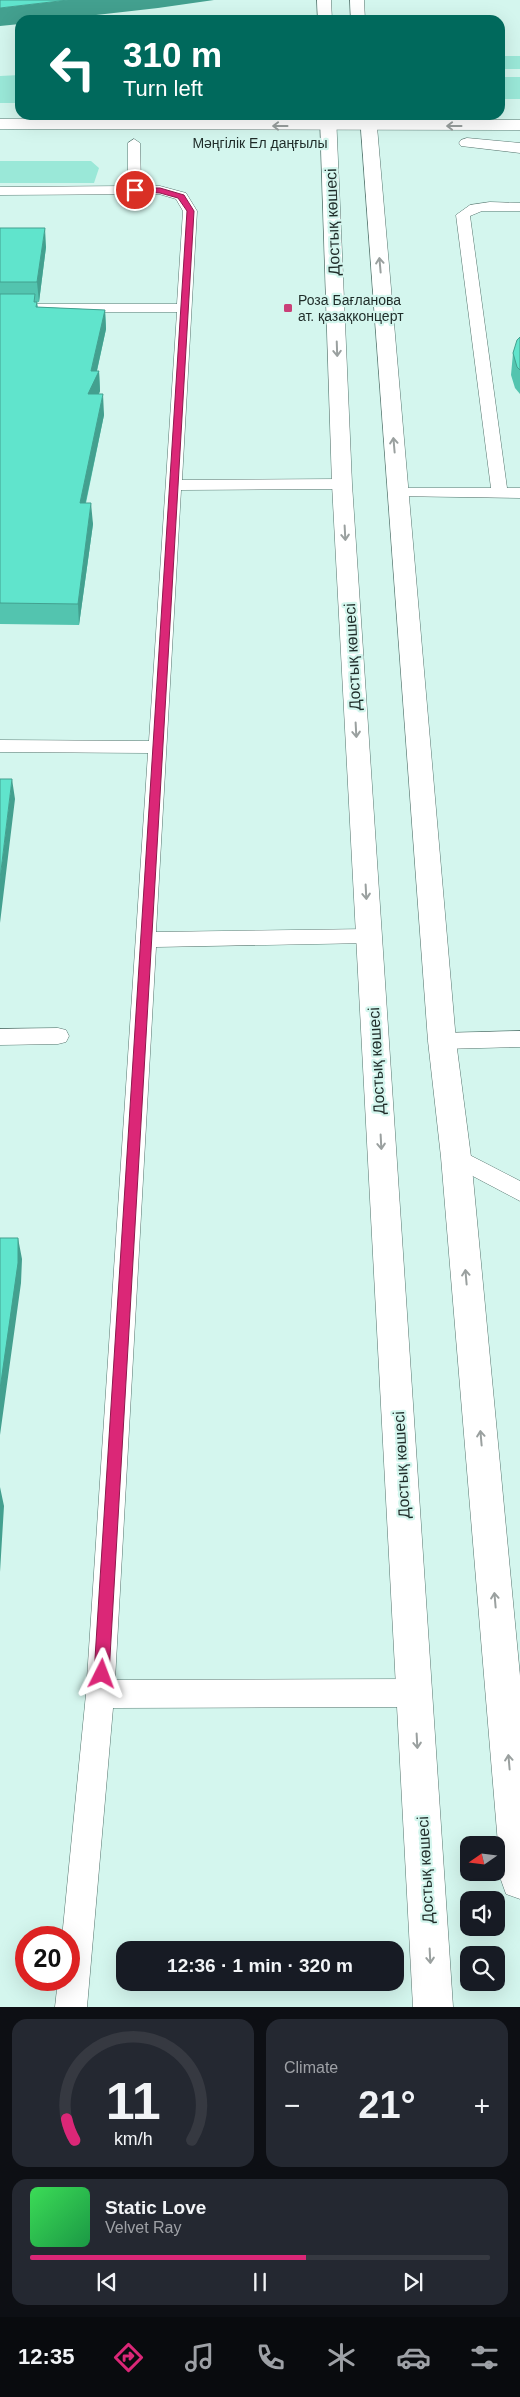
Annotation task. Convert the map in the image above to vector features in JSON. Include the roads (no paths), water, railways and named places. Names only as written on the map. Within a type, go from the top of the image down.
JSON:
[{"type":"street","points":[[324,0],[325,15]]},
{"type":"street","points":[[357,0],[358,15]]},
{"type":"street","points":[[487,125],[520,120]]},
{"type":"street","name":"Мәңгілік Ел даңғылы","points":[[0,124],[349,132],[487,125],[520,126]]},
{"type":"street","points":[[349,132],[398,493],[442,1041],[456,1157],[520,1880]]},
{"type":"street","name":"Мәңгілік Ел даңғылы","points":[[309,143],[349,132],[389,143]]},
{"type":"street","name":"Достық көшесі","points":[[349,132],[342,484],[433,2007]]},
{"type":"street","points":[[115,143],[153,143]]},
{"type":"street","points":[[520,143],[460,143],[520,148]]},
{"type":"lane","points":[[134,143],[135,190]]},
{"type":"lane","points":[[0,191],[160,190],[181,196],[190,211],[100,1694],[71,2007]]},
{"type":"lane","points":[[500,493],[463,215],[467,210],[476,207],[520,207]]},
{"type":"lane","points":[[0,308],[184,308]]},
{"type":"lane","points":[[174,485],[342,484]]},
{"type":"lane","points":[[398,493],[520,494]]},
{"type":"lane","points":[[0,746],[158,747]]},
{"type":"lane","points":[[146,940],[368,936]]},
{"type":"lane","points":[[0,1036],[58,1036]]},
{"type":"lane","points":[[442,1041],[520,1039]]},
{"type":"lane","points":[[456,1157],[520,1192]]},
{"type":"lane","points":[[100,1694],[414,1693]]},
{"type":"place","name":"Роза Бағланова ат. қазақконцерт","points":[[288,308]]}]
